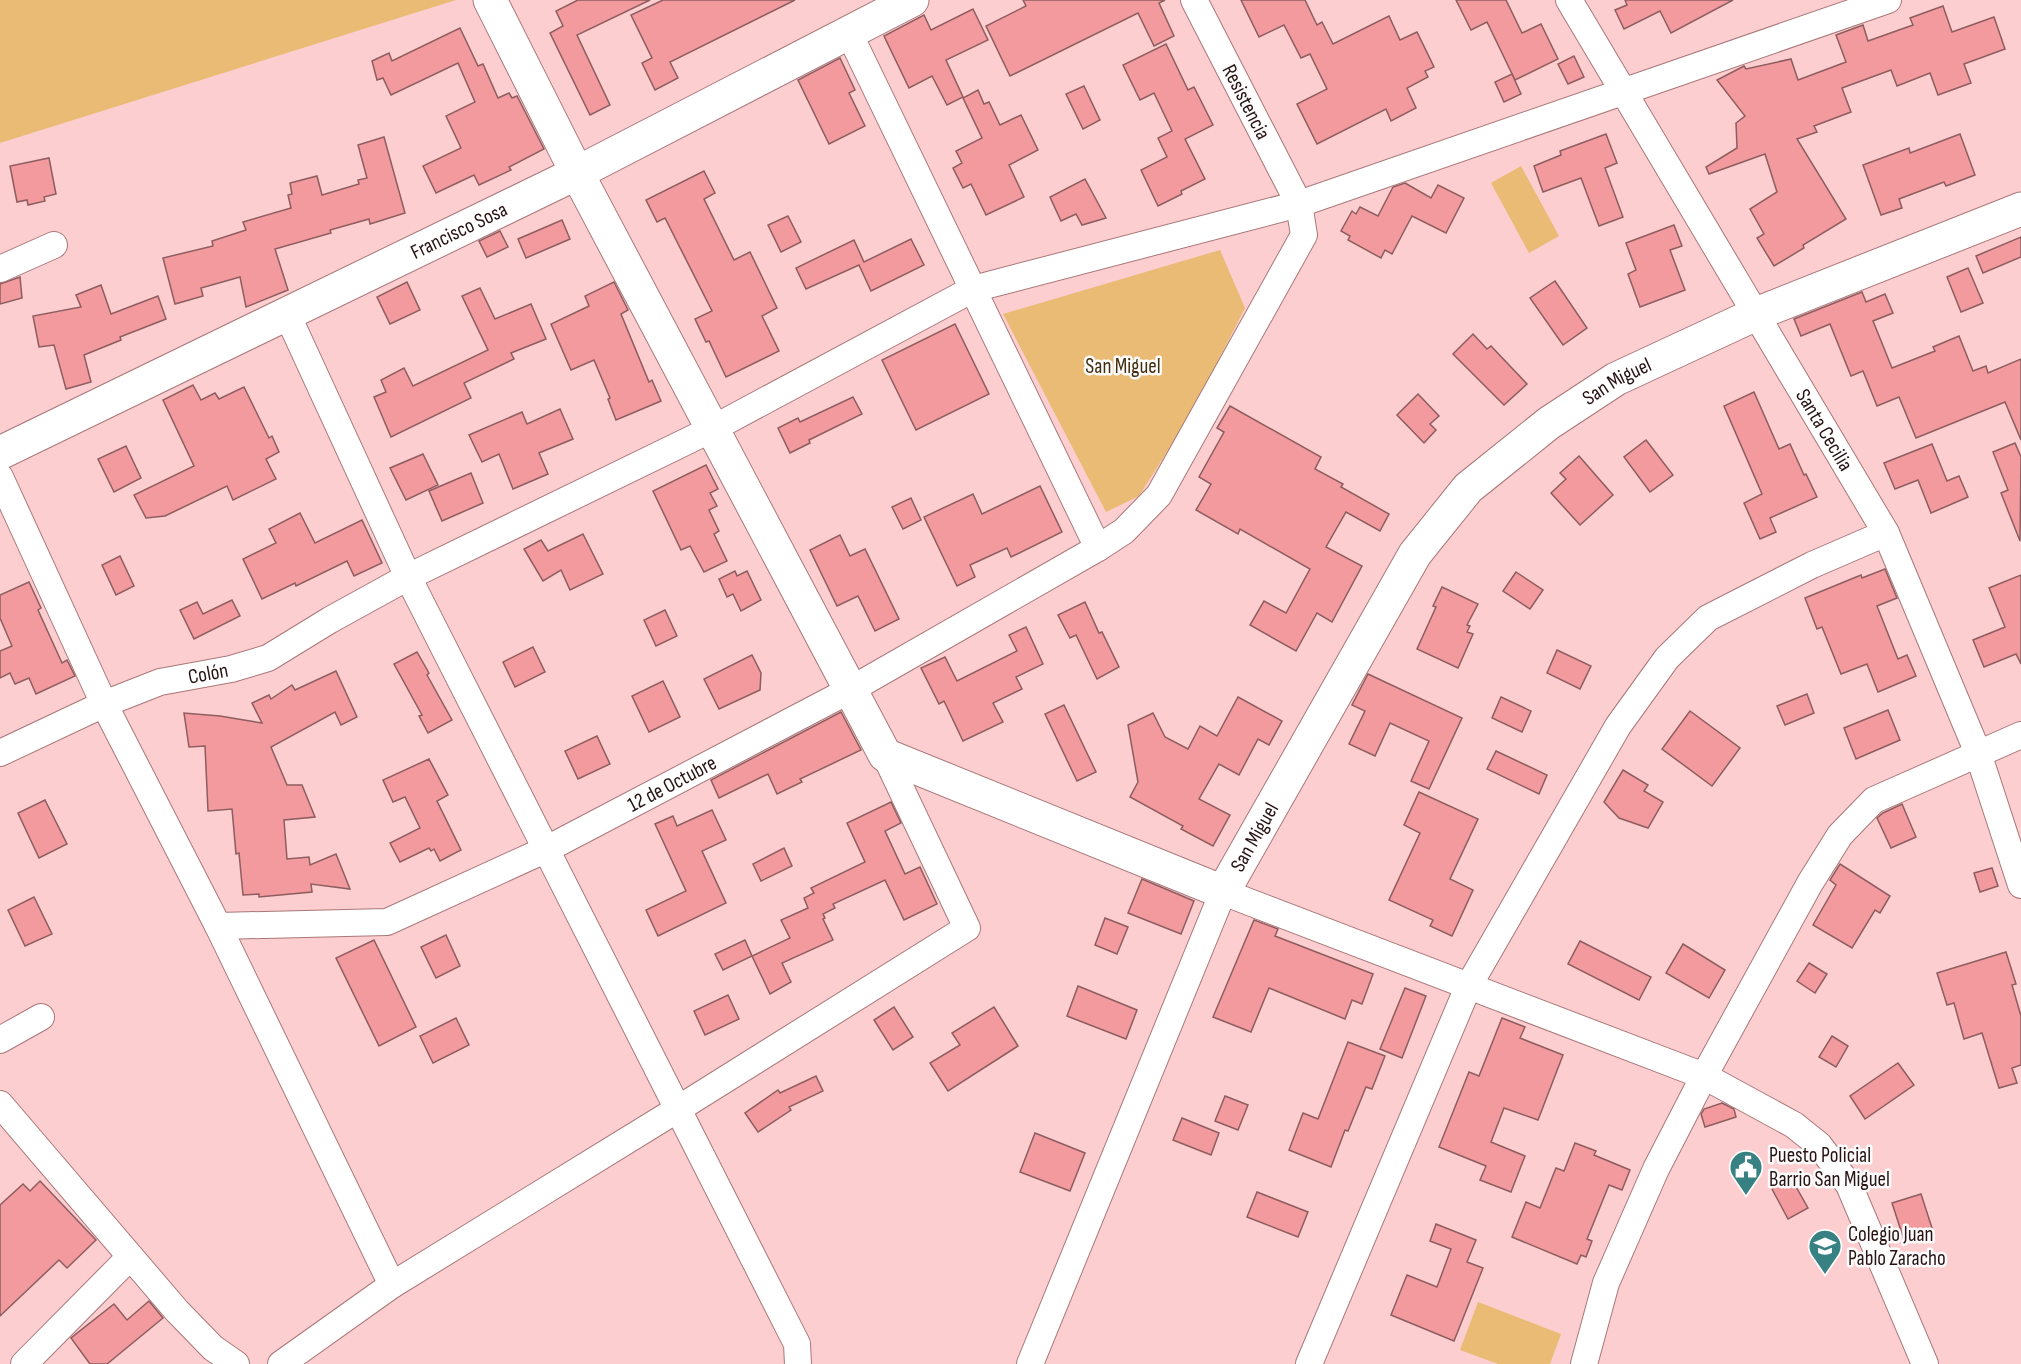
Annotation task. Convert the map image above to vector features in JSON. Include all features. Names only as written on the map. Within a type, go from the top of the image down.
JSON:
[{"type":"street","points":[[281,1364],[392,1285],[678,1110],[967,927],[885,755],[577,173],[490,0]]},
{"type":"street","name":"Francisco Sosa","points":[[0,453],[577,173],[912,0]]},
{"type":"street","name":"Resistencia","points":[[1098,548],[1124,531],[1159,495],[1304,235],[1299,204],[1194,0]]},
{"type":"street","name":"Santa Cecilia","points":[[1569,0],[1886,533],[1978,753],[2021,885]]},
{"type":"street","name":"Colón","points":[[0,753],[104,704],[160,682],[231,669],[268,658],[330,620],[408,577],[712,429],[973,289],[1299,204],[1624,92],[1838,8],[1888,0]]},
{"type":"street","points":[[849,33],[1098,548]]},
{"type":"street","name":"San Miguel","points":[[1223,892],[1415,554],[1468,488],[1549,423],[1616,379],[1756,314],[2021,209]]},
{"type":"street","points":[[0,269],[54,245]]},
{"type":"street","points":[[287,314],[408,577],[797,1344],[798,1364]]},
{"type":"street","points":[[0,477],[104,704],[218,926],[392,1285]]},
{"type":"street","points":[[1309,1364],[1468,987],[1618,726],[1667,658],[1708,618],[1812,565],[1886,533]]},
{"type":"street","name":"12 de Octubre","points":[[218,926],[387,922],[547,849],[850,690],[1098,548]]},
{"type":"street","points":[[1584,1364],[1606,1283],[1656,1169],[1704,1076],[1810,884],[1840,835],[1875,800],[2021,735]]},
{"type":"street","points":[[885,755],[1223,892],[1704,1076],[1794,1125],[1819,1145],[1848,1185],[1925,1364]]},
{"type":"street","points":[[1030,1364],[1223,892]]},
{"type":"street","points":[[0,1040],[42,1017]]},
{"type":"street","points":[[0,1104],[177,1311],[213,1348],[236,1364]]},
{"type":"street","points":[[24,1364],[130,1257]]},
{"type":"green space","points":[[0,0],[456,0],[0,143]]},
{"type":"green space","points":[[1521,166],[1559,236],[1529,253],[1491,183]]},
{"type":"green space","name":"San Miguel","points":[[1220,250],[1245,308],[1191,414],[1139,496],[1106,512],[1003,314]]},
{"type":"green space","points":[[1478,1302],[1561,1334],[1550,1364],[1498,1364],[1460,1350]]},
{"type":"building","points":[[578,0],[650,0],[577,35],[610,105],[590,115],[550,33],[563,26],[556,11]]},
{"type":"building","points":[[663,0],[795,0],[670,62],[678,78],[655,90],[642,63],[652,58],[631,15]]},
{"type":"building","points":[[1023,0],[1165,0],[1159,3],[1174,36],[1154,46],[1138,13],[1010,76],[986,26],[1026,6]]},
{"type":"building","points":[[1241,0],[1305,0],[1317,25],[1322,22],[1333,44],[1389,16],[1400,40],[1417,32],[1434,67],[1425,71],[1428,77],[1407,88],[1416,108],[1391,121],[1386,109],[1317,144],[1297,104],[1327,89],[1310,54],[1301,58],[1284,25],[1259,37]]},
{"type":"building","points":[[1456,0],[1506,0],[1522,33],[1541,24],[1558,59],[1515,80],[1487,22],[1471,30]]},
{"type":"building","points":[[1625,0],[1733,0],[1671,33],[1660,11],[1624,29],[1615,10],[1627,5]]},
{"type":"building","points":[[1943,6],[1952,32],[1994,17],[2005,49],[1964,64],[1971,83],[1938,95],[1930,73],[1897,86],[1891,70],[1842,88],[1851,112],[1814,126],[1817,132],[1797,139],[1846,219],[1774,266],[1757,238],[1764,234],[1750,209],[1777,192],[1765,154],[1709,174],[1706,167],[1737,148],[1736,123],[1745,116],[1717,80],[1744,66],[1746,69],[1791,59],[1798,80],[1846,62],[1836,35],[1863,25],[1868,41],[1913,25],[1910,18]]},
{"type":"building","points":[[973,9],[988,40],[946,60],[963,97],[947,105],[932,76],[909,88],[884,36],[924,15],[931,30]]},
{"type":"building","points":[[460,28],[478,66],[483,64],[498,98],[509,93],[512,98],[517,96],[544,149],[509,167],[511,170],[479,185],[474,175],[436,193],[423,166],[461,148],[446,116],[475,102],[458,63],[391,95],[383,78],[377,80],[372,61],[389,53],[392,61]]},
{"type":"building","points":[[1166,44],[1188,90],[1194,87],[1213,125],[1185,139],[1205,179],[1158,206],[1141,170],[1167,157],[1158,138],[1172,131],[1154,93],[1140,100],[1123,65]]},
{"type":"building","points":[[1574,56],[1584,77],[1568,84],[1558,64]]},
{"type":"building","points":[[840,58],[855,90],[849,93],[865,126],[829,144],[798,80]]},
{"type":"building","points":[[1512,74],[1521,94],[1504,102],[1495,82]]},
{"type":"building","points":[[1084,86],[1100,120],[1083,129],[1066,94]]},
{"type":"building","points":[[978,90],[984,104],[989,102],[1000,125],[1021,115],[1038,150],[1009,165],[1024,197],[986,215],[971,184],[963,188],[953,168],[962,163],[956,151],[982,138],[963,98]]},
{"type":"building","points":[[1606,134],[1617,163],[1605,168],[1623,217],[1599,226],[1581,178],[1543,192],[1534,166],[1561,155],[1560,151]]},
{"type":"building","points":[[1960,134],[1975,175],[1946,186],[1944,182],[1899,199],[1902,208],[1881,215],[1863,165],[1909,148],[1910,153]]},
{"type":"building","points":[[384,137],[405,213],[370,224],[369,219],[275,249],[288,290],[246,307],[240,277],[201,288],[203,296],[175,304],[163,258],[213,246],[212,241],[246,230],[243,222],[291,208],[288,195],[292,194],[290,183],[317,176],[322,195],[359,184],[358,180],[367,178],[358,145]]},
{"type":"building","points":[[49,158],[56,194],[44,197],[45,201],[28,205],[27,200],[17,202],[10,166]]},
{"type":"building","points":[[704,171],[715,193],[704,199],[734,260],[750,252],[777,308],[762,316],[779,351],[726,377],[709,341],[706,342],[695,319],[712,311],[665,218],[657,222],[646,200]]},
{"type":"building","points":[[1085,179],[1106,218],[1082,225],[1076,214],[1061,221],[1050,197]]},
{"type":"building","points":[[1405,183],[1431,198],[1438,185],[1464,198],[1446,233],[1412,216],[1392,254],[1385,250],[1381,258],[1348,240],[1350,236],[1341,231],[1352,211],[1356,214],[1360,207],[1378,216],[1393,187]]},
{"type":"building","points":[[788,216],[801,242],[781,252],[768,225]]},
{"type":"building","points":[[562,220],[570,239],[526,258],[518,239]]},
{"type":"building","points":[[1674,225],[1682,246],[1670,250],[1685,290],[1640,307],[1628,274],[1636,270],[1626,243]]},
{"type":"building","points":[[500,231],[508,247],[487,257],[479,241]]},
{"type":"building","points":[[2021,237],[2021,257],[1983,273],[1976,256]]},
{"type":"building","points":[[911,239],[924,265],[871,291],[859,265],[806,289],[796,268],[854,240],[864,262]]},
{"type":"building","points":[[1968,268],[1983,303],[1961,312],[1947,277]]},
{"type":"building","points":[[20,277],[22,298],[0,304],[0,284]]},
{"type":"building","points":[[1555,281],[1587,328],[1563,345],[1530,298]]},
{"type":"building","points":[[407,282],[420,310],[390,324],[377,297]]},
{"type":"building","points":[[614,282],[628,310],[621,314],[649,382],[652,380],[661,401],[616,420],[608,399],[610,398],[594,360],[571,370],[551,324],[589,306],[585,296]]},
{"type":"building","points":[[101,285],[111,314],[158,296],[166,319],[120,337],[121,340],[84,355],[91,382],[66,389],[54,345],[39,347],[33,316],[81,307],[76,295]]},
{"type":"building","points":[[480,288],[495,319],[531,304],[546,339],[511,353],[514,359],[464,383],[471,398],[391,437],[374,397],[386,392],[381,380],[404,368],[413,386],[488,350],[462,296]]},
{"type":"building","points":[[1862,292],[1866,302],[1885,294],[1893,313],[1873,321],[1892,368],[1935,351],[1933,347],[1959,336],[1973,371],[1986,366],[1988,373],[2021,359],[2021,440],[2005,402],[1916,438],[1899,397],[1877,406],[1863,371],[1851,376],[1830,324],[1801,336],[1794,319]]},
{"type":"building","points":[[955,324],[989,394],[916,430],[882,360]]},
{"type":"building","points":[[1473,334],[1487,349],[1491,346],[1527,384],[1504,405],[1453,354]]},
{"type":"building","points":[[193,385],[201,400],[215,393],[219,399],[244,387],[269,438],[272,436],[279,452],[266,459],[276,479],[233,500],[227,486],[165,516],[146,518],[134,495],[194,466],[163,400]]},
{"type":"building","points":[[1754,392],[1779,449],[1790,444],[1817,497],[1770,518],[1776,532],[1760,539],[1744,503],[1762,494],[1724,406]]},
{"type":"building","points":[[1418,394],[1439,416],[1430,424],[1436,430],[1424,443],[1397,415]]},
{"type":"building","points":[[853,397],[862,414],[809,440],[810,443],[790,453],[778,428],[798,418],[800,422]]},
{"type":"building","points":[[1230,406],[1321,457],[1315,469],[1343,484],[1341,487],[1389,514],[1380,531],[1346,512],[1326,547],[1362,566],[1332,622],[1317,613],[1296,651],[1250,625],[1264,601],[1286,613],[1310,569],[1240,529],[1238,534],[1196,510],[1211,484],[1199,477],[1224,432],[1217,428]]},
{"type":"building","points":[[560,409],[573,439],[539,453],[548,474],[513,489],[499,454],[482,462],[469,435],[522,412],[527,424]]},
{"type":"building","points":[[1646,440],[1673,475],[1650,492],[1624,457]]},
{"type":"building","points":[[2015,443],[2021,457],[2020,541],[2001,493],[2008,490],[1993,452]]},
{"type":"building","points":[[1932,444],[1947,481],[1959,476],[1968,497],[1931,513],[1918,480],[1895,489],[1884,463]]},
{"type":"building","points":[[126,446],[141,478],[114,492],[98,459]]},
{"type":"building","points":[[423,454],[438,485],[406,500],[390,468]]},
{"type":"building","points":[[1579,456],[1613,495],[1580,525],[1551,493],[1566,479],[1560,473]]},
{"type":"building","points":[[706,465],[718,489],[710,493],[717,506],[709,510],[719,531],[714,534],[727,561],[704,572],[690,546],[681,550],[653,491]]},
{"type":"building","points":[[471,473],[483,503],[442,521],[429,491]]},
{"type":"building","points":[[1040,486],[1062,532],[1011,557],[1007,548],[970,565],[975,577],[957,586],[924,517],[973,494],[982,514]]},
{"type":"building","points":[[911,498],[921,520],[903,529],[892,507]]},
{"type":"building","points":[[300,513],[315,543],[362,520],[382,563],[354,576],[347,561],[296,586],[295,583],[262,599],[243,559],[276,543],[269,529]]},
{"type":"building","points":[[583,534],[603,574],[570,590],[561,570],[543,581],[524,549],[541,540],[548,551]]},
{"type":"building","points":[[840,535],[850,556],[865,549],[899,619],[875,631],[858,596],[837,606],[810,550]]},
{"type":"building","points":[[120,556],[134,586],[116,595],[102,565]]},
{"type":"building","points":[[1885,569],[1897,598],[1877,606],[1898,659],[1907,655],[1916,676],[1878,692],[1867,664],[1841,674],[1822,627],[1817,629],[1805,598],[1861,575],[1862,578]]},
{"type":"building","points":[[735,571],[737,576],[747,571],[761,600],[741,611],[733,594],[727,597],[719,579]]},
{"type":"building","points":[[1516,572],[1543,590],[1530,609],[1503,591]]},
{"type":"building","points":[[2021,575],[2021,664],[2016,654],[1984,667],[1973,640],[2005,627],[1989,588]]},
{"type":"building","points":[[29,582],[41,608],[38,610],[62,663],[67,660],[75,676],[36,694],[29,678],[15,684],[10,673],[0,678],[0,651],[12,646],[0,618],[0,595]]},
{"type":"building","points":[[1442,587],[1478,604],[1467,625],[1470,626],[1467,632],[1473,634],[1458,668],[1417,649],[1436,607],[1433,606]]},
{"type":"building","points":[[232,600],[240,616],[194,639],[180,610],[197,602],[203,614]]},
{"type":"building","points":[[1085,602],[1099,633],[1102,632],[1119,667],[1097,679],[1076,635],[1070,638],[1058,615]]},
{"type":"building","points":[[665,610],[677,636],[656,646],[644,620]]},
{"type":"building","points":[[1026,627],[1043,664],[1016,677],[1022,689],[993,703],[1003,722],[963,741],[944,701],[939,704],[921,668],[945,657],[957,681],[1017,651],[1009,635]]},
{"type":"building","points":[[533,647],[545,672],[515,687],[503,662]]},
{"type":"building","points":[[1557,650],[1591,666],[1580,689],[1547,673]]},
{"type":"building","points":[[417,652],[452,720],[428,733],[419,716],[422,715],[394,664]]},
{"type":"building","points":[[752,655],[761,673],[760,690],[719,709],[704,679]]},
{"type":"building","points":[[336,671],[357,717],[341,725],[335,712],[271,747],[287,785],[302,785],[315,817],[284,820],[287,859],[309,857],[310,865],[336,854],[350,889],[311,884],[312,892],[259,897],[259,894],[243,895],[232,809],[208,811],[205,746],[189,747],[184,713],[262,723],[252,703],[269,695],[271,699],[292,685],[295,690]]},
{"type":"building","points":[[1368,674],[1462,718],[1429,789],[1411,781],[1429,741],[1390,723],[1375,756],[1349,744],[1365,711],[1352,705]]},
{"type":"building","points":[[663,681],[680,717],[649,732],[632,696]]},
{"type":"building","points":[[1807,694],[1814,713],[1785,725],[1777,706]]},
{"type":"building","points":[[1238,697],[1282,721],[1269,745],[1258,739],[1239,775],[1219,764],[1199,799],[1230,815],[1213,846],[1181,829],[1183,826],[1130,797],[1138,782],[1128,725],[1153,713],[1165,737],[1188,749],[1200,726],[1217,736]]},
{"type":"building","points":[[1501,697],[1531,711],[1522,732],[1492,718]]},
{"type":"building","points":[[1064,705],[1096,772],[1077,781],[1045,714]]},
{"type":"building","points":[[1888,710],[1900,740],[1856,759],[1844,728]]},
{"type":"building","points":[[1690,711],[1740,748],[1712,786],[1662,749]]},
{"type":"building","points":[[841,712],[861,750],[800,779],[802,782],[777,794],[768,774],[719,798],[711,780]]},
{"type":"building","points":[[597,736],[610,764],[578,779],[565,751]]},
{"type":"building","points":[[1496,751],[1547,775],[1539,794],[1487,769]]},
{"type":"building","points":[[429,759],[448,795],[437,801],[461,850],[440,861],[434,849],[431,851],[429,848],[400,862],[390,843],[420,828],[405,797],[393,802],[383,780]]},
{"type":"building","points":[[1623,770],[1648,785],[1644,791],[1663,802],[1648,828],[1619,818],[1604,802]]},
{"type":"building","points":[[1419,792],[1478,819],[1450,879],[1473,890],[1452,936],[1430,926],[1433,920],[1389,900],[1420,833],[1404,825]]},
{"type":"building","points":[[45,800],[67,844],[39,858],[18,813]]},
{"type":"building","points":[[891,802],[901,823],[885,831],[905,874],[920,867],[937,904],[904,920],[885,880],[833,904],[835,908],[823,914],[825,918],[823,919],[833,940],[782,963],[791,982],[770,994],[752,956],[790,938],[781,920],[808,908],[804,898],[814,893],[811,888],[865,862],[847,823]]},
{"type":"building","points":[[1902,804],[1916,837],[1891,848],[1877,818]]},
{"type":"building","points":[[712,810],[726,840],[702,851],[726,903],[658,936],[646,910],[686,891],[655,824],[673,816],[677,826]]},
{"type":"building","points":[[784,848],[792,866],[761,881],[753,864]]},
{"type":"building","points":[[1840,864],[1890,896],[1880,913],[1875,910],[1852,948],[1813,925],[1836,885],[1830,880]]},
{"type":"building","points":[[1992,868],[1998,886],[1980,892],[1974,873]]},
{"type":"building","points":[[1142,879],[1194,901],[1181,934],[1128,913]]},
{"type":"building","points":[[34,897],[52,934],[25,946],[8,910]]},
{"type":"building","points":[[1105,918],[1128,927],[1117,954],[1095,945]]},
{"type":"building","points":[[1254,920],[1278,929],[1275,936],[1373,974],[1362,1004],[1352,1000],[1345,1019],[1269,988],[1251,1032],[1213,1017]]},
{"type":"building","points":[[446,935],[460,966],[436,978],[421,947]]},
{"type":"building","points":[[374,940],[416,1027],[379,1046],[336,958]]},
{"type":"building","points":[[745,940],[752,956],[723,970],[715,954]]},
{"type":"building","points":[[1580,941],[1651,977],[1639,1000],[1568,964]]},
{"type":"building","points":[[1683,944],[1725,970],[1709,998],[1666,973]]},
{"type":"building","points":[[2006,952],[2016,984],[2012,985],[2021,1016],[2021,1065],[2012,1068],[2017,1083],[1999,1088],[1982,1033],[1964,1039],[1954,1003],[1947,1005],[1937,973]]},
{"type":"building","points":[[1809,963],[1827,974],[1815,993],[1797,981]]},
{"type":"building","points":[[1078,986],[1137,1010],[1126,1039],[1067,1016]]},
{"type":"building","points":[[1405,988],[1426,996],[1402,1058],[1380,1049]]},
{"type":"building","points":[[728,995],[739,1019],[705,1035],[694,1011]]},
{"type":"building","points":[[894,1007],[913,1037],[893,1050],[874,1020]]},
{"type":"building","points":[[994,1007],[1018,1046],[948,1091],[930,1063],[960,1045],[952,1033]]},
{"type":"building","points":[[456,1018],[469,1045],[433,1063],[420,1036]]},
{"type":"building","points":[[1502,1018],[1525,1027],[1520,1038],[1563,1055],[1538,1120],[1504,1108],[1491,1142],[1525,1156],[1511,1192],[1480,1180],[1486,1166],[1439,1147],[1469,1072],[1479,1076]]},
{"type":"building","points":[[1832,1036],[1848,1046],[1836,1067],[1819,1057]]},
{"type":"building","points":[[1348,1042],[1385,1056],[1372,1089],[1366,1087],[1348,1131],[1345,1130],[1331,1167],[1289,1150],[1303,1113],[1318,1119]]},
{"type":"building","points":[[1898,1063],[1914,1085],[1865,1119],[1850,1096]]},
{"type":"building","points":[[816,1076],[823,1091],[789,1107],[791,1110],[758,1132],[745,1113],[778,1090],[780,1093]]},
{"type":"building","points":[[1225,1096],[1248,1105],[1238,1130],[1215,1121]]},
{"type":"building","points":[[1722,1103],[1734,1109],[1736,1117],[1705,1127],[1701,1114],[1704,1109]]},
{"type":"building","points":[[1182,1118],[1219,1133],[1211,1155],[1173,1140]]},
{"type":"building","points":[[1035,1133],[1085,1153],[1070,1191],[1020,1172]]},
{"type":"building","points":[[1575,1143],[1596,1151],[1594,1155],[1630,1170],[1622,1190],[1609,1185],[1587,1239],[1592,1241],[1586,1257],[1581,1255],[1577,1264],[1512,1237],[1526,1202],[1540,1208],[1556,1168],[1564,1171]]},
{"type":"building","points":[[1791,1178],[1808,1208],[1788,1219],[1772,1189]]},
{"type":"building","points":[[40,1181],[96,1240],[67,1268],[59,1260],[0,1316],[0,1205],[23,1184],[30,1191]]},
{"type":"building","points":[[1257,1192],[1308,1212],[1298,1237],[1247,1217]]},
{"type":"building","points":[[1921,1194],[1933,1231],[1904,1240],[1892,1203]]},
{"type":"building","points":[[1436,1224],[1476,1240],[1467,1262],[1483,1268],[1454,1341],[1391,1315],[1407,1275],[1437,1287],[1451,1249],[1430,1241]]},
{"type":"building","points":[[149,1301],[163,1318],[107,1364],[90,1364],[71,1338],[114,1304],[127,1320]]},
{"type":"place","name":"Puesto Policial Barrio San Miguel","points":[[1746,1196]]},
{"type":"place","name":"Colegio Juan Pablo Zaracho","points":[[1825,1275]]}]
